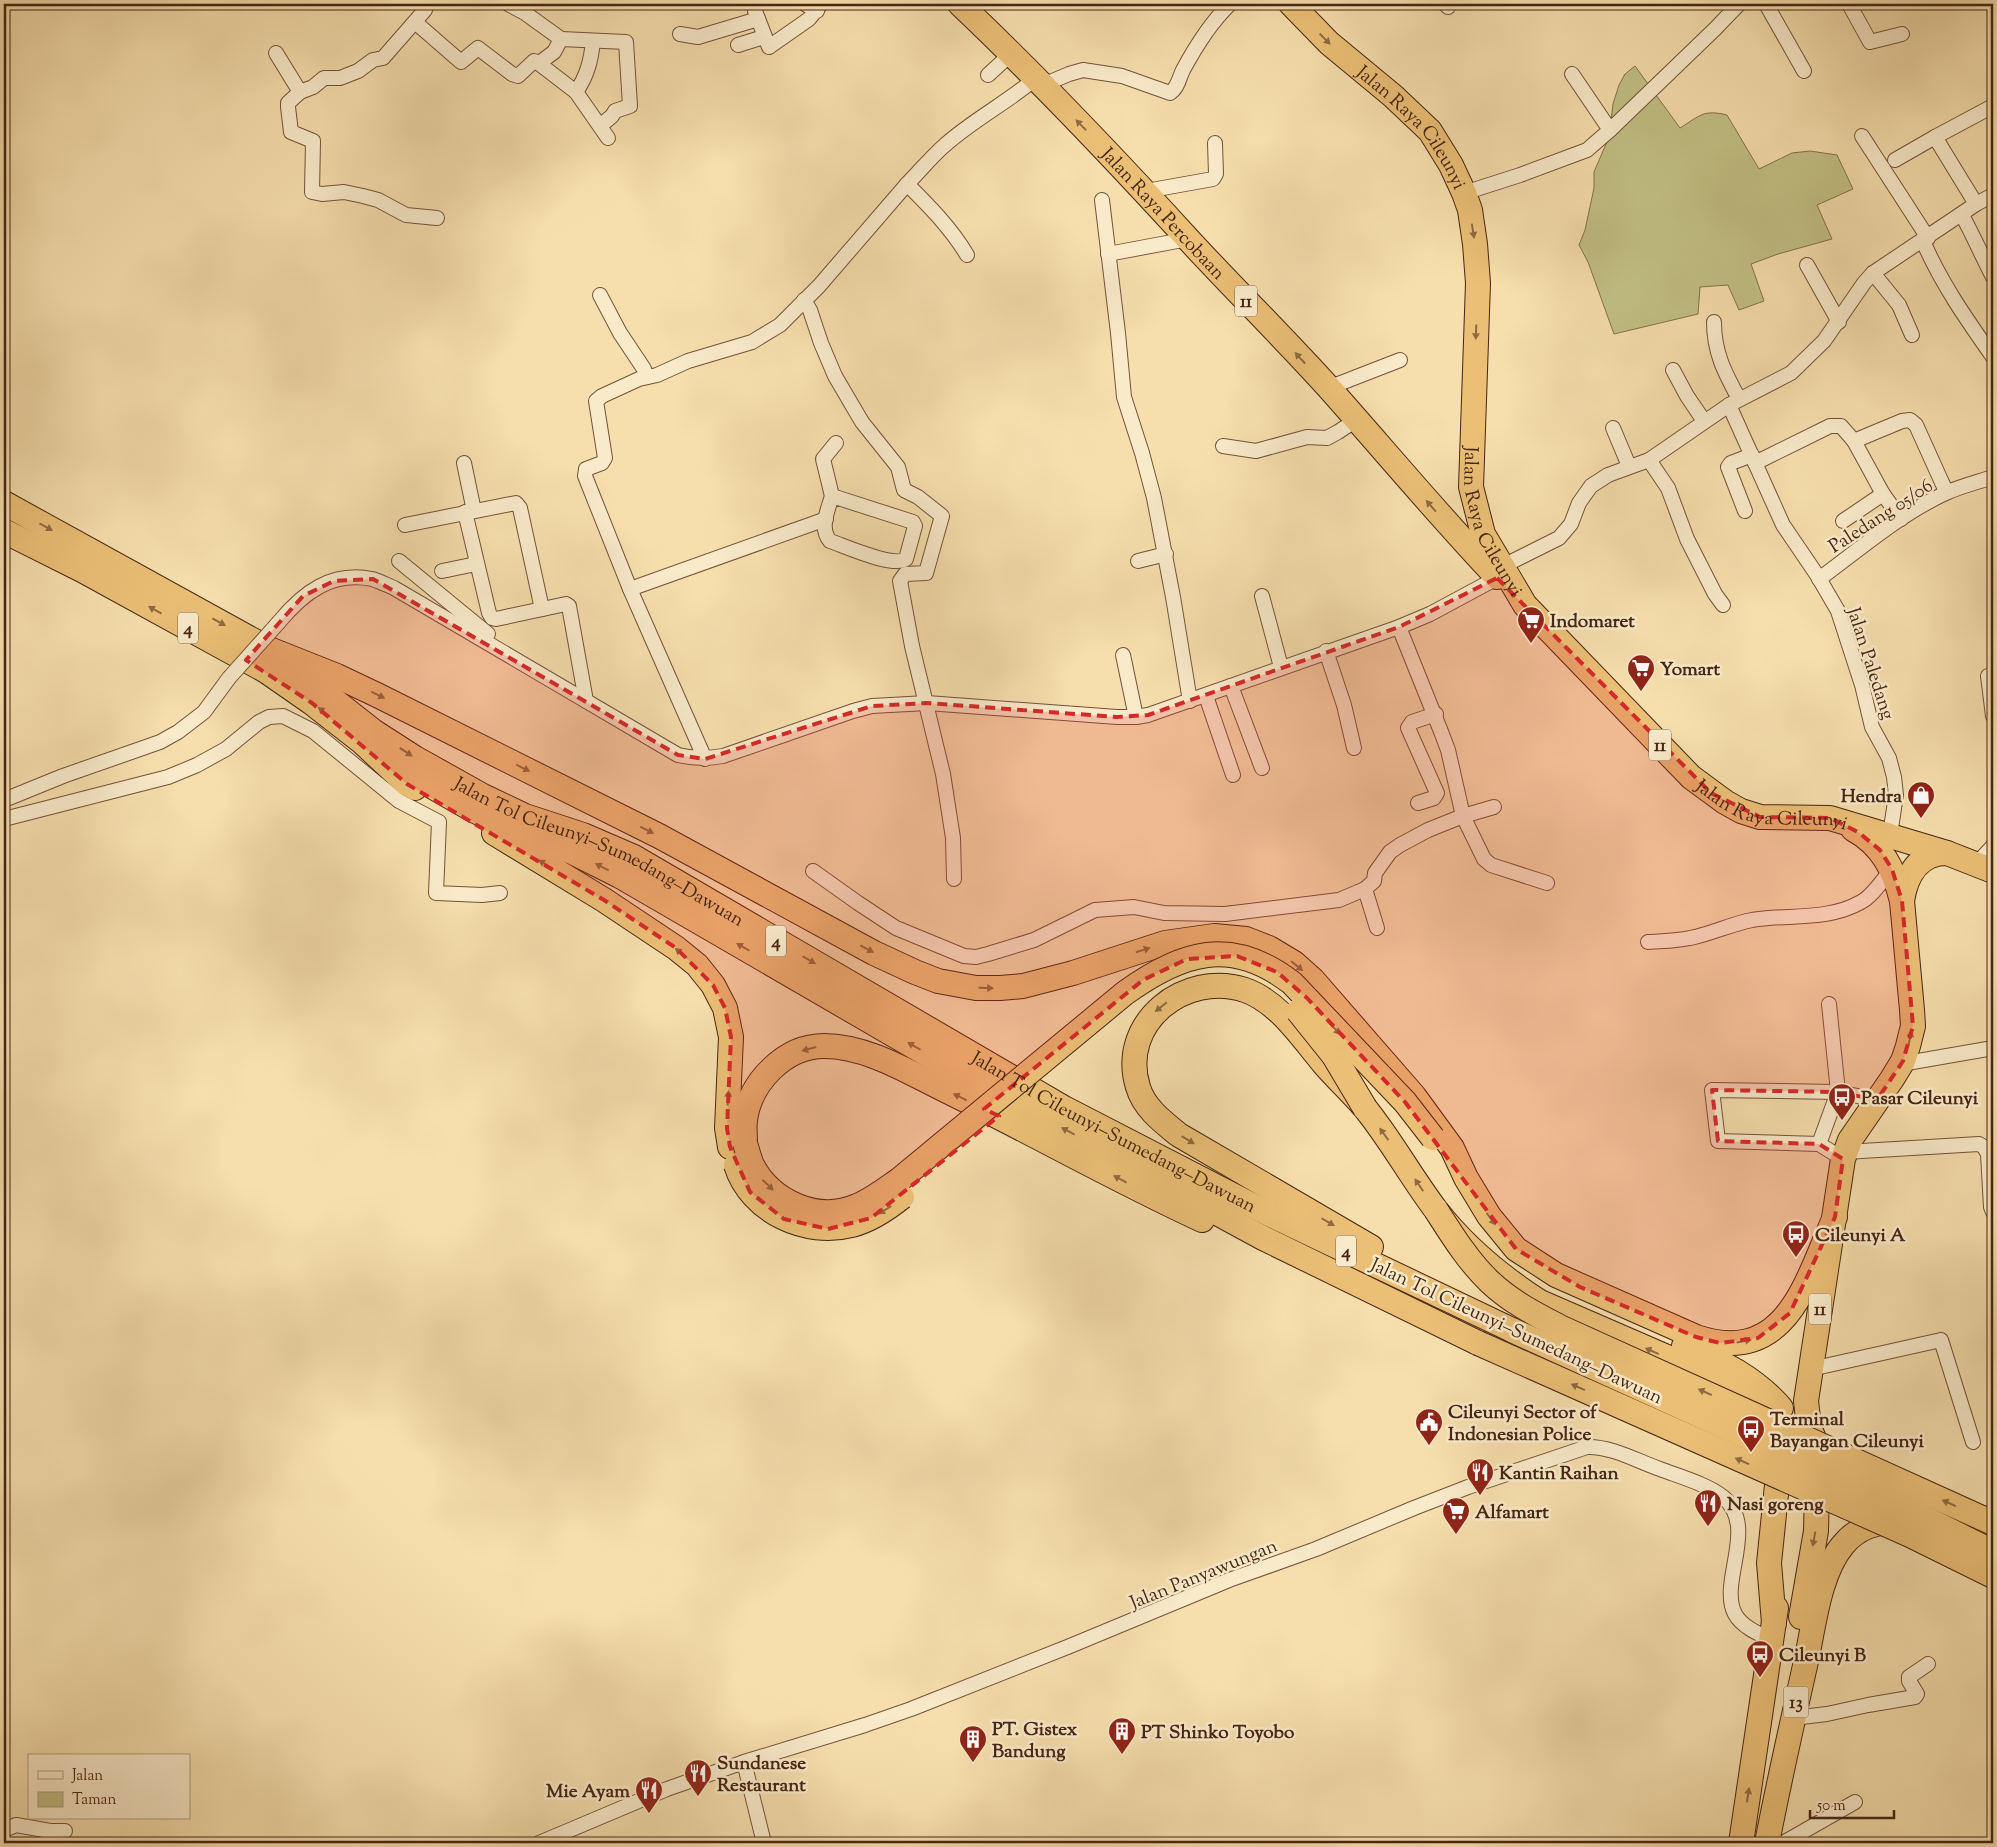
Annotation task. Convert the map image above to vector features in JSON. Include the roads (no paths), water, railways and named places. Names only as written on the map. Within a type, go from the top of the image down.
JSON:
[{"type":"highway","name":"Jalan Raya Percobaan","points":[[960,4],[1012,53],[1146,191],[1188,239],[1328,388],[1449,527],[1499,572],[1525,604]]},
{"type":"highway","name":"Jalan Raya Cileunyi","points":[[1291,4],[1329,43],[1393,96],[1430,131],[1451,165],[1464,193],[1470,210],[1478,283],[1471,487],[1483,534],[1499,572]]},
{"type":"highway","name":"4","points":[[4,503],[268,650]]},
{"type":"highway","points":[[1449,527],[1462,525],[1476,511]]},
{"type":"highway","name":"4","points":[[4,531],[82,570],[266,671],[312,702],[362,742]]},
{"type":"highway","name":"Jalan Raya Cileunyi","points":[[1525,604],[1691,777],[1710,793],[1741,811],[1760,817],[1830,818],[1947,853],[1985,867]]},
{"type":"highway","points":[[268,650],[337,676],[620,815],[874,953],[938,981],[976,988],[1023,986],[1073,973],[1165,943],[1214,936],[1246,939],[1269,948],[1294,963],[1327,995],[1426,1110],[1452,1148],[1466,1178],[1489,1216],[1516,1249],[1556,1275],[1693,1343],[1760,1386],[1781,1408]]},
{"type":"highway","name":"Jalan Tol Cileunyi–Sumedang–Dawuan","points":[[268,650],[373,731],[415,758],[483,796],[525,816],[583,835],[634,857],[1064,1108],[1172,1185],[1273,1216],[1514,1331],[1919,1515],[1993,1552]]},
{"type":"highway","points":[[362,742],[406,784],[487,828],[604,900],[676,948],[697,965],[713,986],[724,1008],[731,1037],[727,1128],[762,1180],[791,1204],[810,1211],[832,1212],[856,1207],[878,1195],[899,1180],[1143,980],[1164,967],[1187,959],[1212,955],[1259,962],[1277,972],[1297,988],[1405,1102],[1466,1178]]},
{"type":"highway","name":"Jalan Tol Cileunyi–Sumedang–Dawuan","points":[[362,742],[406,772],[475,810],[515,830],[574,852],[620,876],[956,1071],[1478,1343],[1910,1535],[1993,1576]]},
{"type":"highway","name":"11","points":[[1830,818],[1845,824],[1870,840],[1880,850],[1892,869],[1902,901],[1912,1026],[1908,1046],[1900,1064],[1850,1140],[1844,1156],[1806,1401],[1807,1416],[1812,1437],[1822,1458],[1838,1478],[1857,1492],[1918,1527],[1993,1563]]},
{"type":"highway","points":[[1902,901],[1906,881],[1918,865],[1932,855],[1947,853]]},
{"type":"highway","points":[[1172,1185],[1015,1124],[900,1068],[863,1052],[843,1047],[823,1046],[807,1048],[786,1057],[768,1070],[757,1087],[749,1105],[738,1145],[738,1172],[750,1192],[766,1207],[784,1219],[804,1225],[828,1229],[852,1225],[892,1205],[1139,1001],[1165,984],[1187,974],[1210,970],[1233,971],[1254,978],[1274,988],[1309,1022],[1334,1056],[1365,1108],[1479,1271],[1505,1295],[1562,1328],[1993,1523]]},
{"type":"highway","points":[[1365,1108],[1280,1013],[1246,990],[1228,986],[1209,985],[1190,990],[1171,999],[1154,1013],[1142,1030],[1136,1048],[1135,1069],[1138,1087],[1146,1104],[1160,1119],[1179,1134],[1514,1331]]},
{"type":"highway","points":[[1436,1210],[1468,1246],[1520,1290],[1540,1302],[1713,1377],[1734,1388],[1750,1401],[1764,1420],[1773,1442],[1776,1456],[1777,1485],[1769,1563],[1773,1632]]},
{"type":"highway","points":[[1693,1343],[1744,1342],[1771,1331],[1783,1321],[1796,1302],[1835,1217]]},
{"type":"highway","points":[[1783,1321],[1816,1334]]},
{"type":"highway","name":"13","points":[[1741,1843],[1806,1401]]},
{"type":"highway","points":[[1775,1802],[1778,1746],[1816,1531],[1817,1490]]},
{"type":"highway","name":"13","points":[[1768,1843],[1775,1802],[1819,1604],[1832,1563],[1843,1545],[1866,1527],[1884,1522],[1904,1523],[1918,1527]]},
{"type":"street","points":[[426,4],[425,10],[381,59],[373,60],[358,71],[340,78],[324,78],[300,92],[288,103],[291,130],[293,133],[313,141],[312,192],[322,194],[344,192],[378,200],[406,215],[437,218]]},
{"type":"street","points":[[508,4],[525,13],[561,39],[624,41],[626,44],[630,106],[615,111],[600,126]]},
{"type":"street","points":[[705,759],[630,589],[584,471],[604,461],[606,458],[596,401],[627,384],[657,375],[688,361],[752,342],[780,325],[819,286],[907,184],[945,145],[1016,95],[1040,82],[1084,70],[1122,76],[1170,93],[1174,90],[1182,72],[1214,19],[1230,4]]},
{"type":"street","points":[[1464,193],[1587,150],[1716,29],[1739,4]]},
{"type":"street","points":[[1766,4],[1804,71]]},
{"type":"street","points":[[1849,4],[1870,42],[1902,34]]},
{"type":"street","points":[[680,34],[698,37],[756,15],[769,47],[803,24],[814,6]]},
{"type":"street","points":[[415,22],[461,62],[478,48],[512,74],[518,76],[534,61],[540,64],[576,92],[608,138]]},
{"type":"street","points":[[738,45],[764,37]]},
{"type":"street","points":[[540,64],[554,52],[561,39]]},
{"type":"street","points":[[576,92],[589,69],[593,41]]},
{"type":"street","points":[[276,53],[300,92]]},
{"type":"street","points":[[988,75],[1012,53]]},
{"type":"street","points":[[1572,74],[1610,130]]},
{"type":"street","points":[[1895,160],[1993,106]]},
{"type":"street","points":[[1862,136],[1925,240],[1934,268],[1993,357]]},
{"type":"street","points":[[1935,137],[1976,204]]},
{"type":"street","points":[[1146,191],[1213,179],[1216,174],[1215,143]]},
{"type":"street","points":[[907,184],[923,198],[957,237],[968,255]]},
{"type":"street","points":[[4,800],[63,776],[160,742],[178,732],[204,712],[230,678],[303,596],[320,586],[350,578],[373,579],[394,588],[678,754],[691,758],[705,759],[724,756],[864,708],[927,703],[1136,717],[1190,701],[1430,614],[1559,538],[1571,524],[1579,503],[1591,486],[1608,475],[1649,460],[1734,402],[1791,373],[1824,341],[1839,322],[1864,283],[1873,274],[1976,204],[1993,195]]},
{"type":"street","points":[[1102,200],[1124,397],[1142,453],[1166,554],[1190,701]]},
{"type":"street","points":[[1962,215],[1993,277]]},
{"type":"street","points":[[1108,254],[1188,239]]},
{"type":"street","points":[[1807,265],[1839,322]]},
{"type":"street","points":[[1873,274],[1899,305],[1912,335]]},
{"type":"street","points":[[600,295],[620,333],[644,369],[646,377]]},
{"type":"street","points":[[804,300],[810,310],[835,376],[862,422],[898,467],[904,490],[918,497],[942,516],[926,573],[904,574],[900,582],[912,646],[927,703],[942,774],[953,838],[954,879]]},
{"type":"street","name":"Jalan Paledang","points":[[1714,322],[1716,347],[1720,363],[1772,505],[1838,611],[1862,685],[1872,727],[1889,758],[1896,795],[1890,835]]},
{"type":"street","points":[[1328,388],[1400,360]]},
{"type":"street","points":[[1673,370],[1687,396],[1704,421]]},
{"type":"street","points":[[1223,446],[1256,450],[1307,437],[1327,438],[1356,420]]},
{"type":"street","points":[[1854,441],[1902,421],[1910,420],[1916,425],[1944,487]]},
{"type":"street","points":[[1746,511],[1728,467],[1731,463],[1754,459],[1830,426],[1841,426],[1854,441],[1883,494],[1901,519]]},
{"type":"street","points":[[1613,428],[1629,466]]},
{"type":"street","points":[[832,496],[915,524],[906,559],[900,562],[889,562],[830,540],[825,531],[826,518],[832,496],[823,459],[836,443]]},
{"type":"street","points":[[1649,460],[1668,488],[1687,539],[1723,606]]},
{"type":"street","points":[[464,463],[476,564],[489,613],[492,618],[496,619],[566,604],[569,606],[586,700]]},
{"type":"street","name":"Paledang 05/06","points":[[1819,579],[1901,519],[1947,493],[1993,477]]},
{"type":"street","points":[[1843,521],[1883,494]]},
{"type":"street","points":[[404,525],[516,503],[542,609]]},
{"type":"street","points":[[630,589],[826,518]]},
{"type":"street","points":[[1138,561],[1166,554]]},
{"type":"street","points":[[399,561],[520,660]]},
{"type":"street","points":[[442,571],[476,564]]},
{"type":"street","points":[[1262,596],[1281,668]]},
{"type":"street","points":[[1399,626],[1436,714],[1448,750],[1462,816],[1484,859],[1491,865],[1546,884]]},
{"type":"street","points":[[1326,651],[1344,705],[1354,748]]},
{"type":"street","points":[[1123,655],[1136,717]]},
{"type":"street","points":[[1988,676],[1993,716]]},
{"type":"street","points":[[1231,686],[1262,768]]},
{"type":"street","points":[[1206,696],[1233,775]]},
{"type":"street","points":[[1418,804],[1434,798],[1437,793],[1408,728],[1412,722],[1436,714]]},
{"type":"street","points":[[4,819],[168,777],[197,765],[226,749],[259,722],[270,717],[283,716],[313,731],[399,801],[439,822],[436,893],[482,895],[500,893]]},
{"type":"street","points":[[813,871],[896,928],[964,956],[976,957],[1034,940],[1095,910],[1134,907],[1164,913],[1225,914],[1339,900],[1365,889],[1374,881],[1375,873],[1390,852],[1428,830],[1462,816],[1494,807]]},
{"type":"street","points":[[1985,867],[1993,846]]},
{"type":"street","points":[[1648,942],[1690,938],[1728,925],[1750,921],[1775,917],[1812,916],[1841,910],[1863,901],[1892,869]]},
{"type":"street","points":[[1365,889],[1377,928]]},
{"type":"street","points":[[1819,1144],[1838,1092],[1829,1004]]},
{"type":"street","points":[[1900,1064],[1993,1048]]},
{"type":"street","points":[[1877,1100],[1838,1092],[1712,1090],[1718,1141],[1819,1144],[1844,1156],[1978,1144],[1984,1147],[1988,1154],[1991,1207],[1993,1212]]},
{"type":"street","points":[[1811,1369],[1941,1340],[1973,1442]]},
{"type":"street","name":"Jalan Panyawungan","points":[[539,1843],[667,1789],[744,1762],[911,1709],[1229,1580],[1316,1549],[1468,1487],[1587,1447],[1597,1447],[1611,1451],[1683,1478],[1723,1497],[1734,1511],[1739,1529],[1731,1595],[1735,1614],[1756,1633],[1773,1632]]},
{"type":"street","points":[[1793,1718],[1827,1714],[1915,1697],[1916,1694],[1909,1681],[1909,1677],[1928,1664]]},
{"type":"street","points":[[744,1762],[764,1843]]},
{"type":"street","points":[[1783,1843],[1855,1802]]},
{"type":"street","points":[[4,1830],[16,1825],[50,1831],[65,1831]]},
{"type":"place","name":"Indomaret","points":[[1531,644]]},
{"type":"place","name":"Yomart","points":[[1641,692]]},
{"type":"place","name":"Hendra","points":[[1921,819]]},
{"type":"place","name":"Pasar Cileunyi","points":[[1842,1121]]},
{"type":"place","name":"Cileunyi A","points":[[1796,1258]]},
{"type":"place","name":"Cileunyi Sector of Indonesian Police","points":[[1429,1446]]},
{"type":"place","name":"Terminal Bayangan Cileunyi","points":[[1751,1453]]},
{"type":"place","name":"Kantin Raihan","points":[[1480,1496]]},
{"type":"place","name":"Nasi goreng","points":[[1708,1527]]},
{"type":"place","name":"Alfamart","points":[[1456,1535]]},
{"type":"place","name":"Cileunyi B","points":[[1760,1678]]},
{"type":"place","name":"PT Shinko Toyobo","points":[[1122,1755]]},
{"type":"place","name":"PT. Gistex Bandung","points":[[973,1763]]},
{"type":"place","name":"Sundanese Restaurant","points":[[698,1797]]},
{"type":"place","name":"Mie Ayam","points":[[649,1814]]}]
